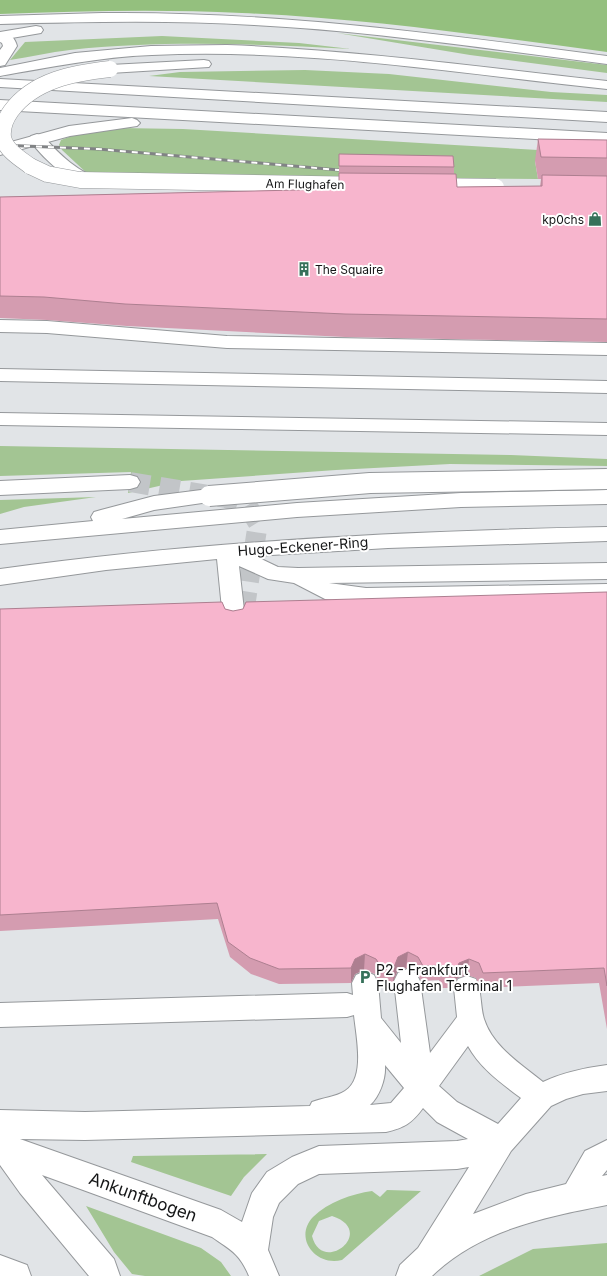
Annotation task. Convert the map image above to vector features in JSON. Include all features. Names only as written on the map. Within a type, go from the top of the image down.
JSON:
[{"type":"main road","points":[[0,20],[130,16],[278,22],[379,31],[607,60]]},
{"type":"main road","points":[[1,36],[37,30],[186,29],[247,31],[399,49],[529,76]]},
{"type":"main road","points":[[0,62],[10,46],[9,41],[1,36]]},
{"type":"main road","points":[[2,80],[49,62],[101,54],[166,50],[231,49],[329,55],[607,85]]},
{"type":"main road","name":"Am Flughafen","points":[[37,139],[64,165],[81,178],[93,182],[166,186],[382,188],[80,180],[47,174],[30,166],[18,157],[2,136],[5,119],[8,112],[34,88],[64,77],[110,69],[234,62],[441,66]]},
{"type":"main road","points":[[2,80],[607,117]]},
{"type":"main road","points":[[0,105],[607,138]]},
{"type":"main road","points":[[0,150],[37,139],[93,127],[150,122],[235,118]]},
{"type":"main road","points":[[414,188],[512,190]]},
{"type":"main road","points":[[0,326],[47,327],[227,342],[607,350]]},
{"type":"main road","points":[[0,375],[607,387]]},
{"type":"main road","points":[[0,419],[607,429]]},
{"type":"main road","points":[[43,532],[154,503],[209,496],[370,483],[607,479]]},
{"type":"main road","points":[[0,488],[130,482]]},
{"type":"main road","points":[[0,537],[297,510],[453,501],[607,497]]},
{"type":"main road","name":"Hugo-Eckener-Ring","points":[[0,577],[162,557],[227,552],[460,537],[607,534]]},
{"type":"main road","points":[[226,609],[227,552],[275,574],[298,576],[319,577],[367,574],[607,571]]},
{"type":"main road","points":[[298,576],[325,591],[366,596],[607,592]]},
{"type":"main road","points":[[407,981],[421,1088]]},
{"type":"main road","points":[[302,1119],[353,1102],[366,1090],[372,1070],[365,983]]},
{"type":"main road","points":[[467,988],[471,1020],[481,1044],[497,1062],[541,1097]]},
{"type":"main road","points":[[0,1015],[348,1005]]},
{"type":"main road","points":[[105,1276],[103,1270],[30,1184],[1,1139],[26,1126],[87,1126],[302,1119],[386,1118],[397,1116],[404,1111],[471,1020]]},
{"type":"main road","points":[[368,1022],[421,1088],[447,1112],[501,1141]]},
{"type":"main road","points":[[420,1267],[501,1141],[541,1097],[561,1087],[583,1081],[607,1078]]},
{"type":"main road","name":"Ankunftbogen","points":[[1,1139],[221,1225],[244,1241],[258,1263]]},
{"type":"main road","points":[[258,1263],[255,1222],[261,1205],[272,1188],[283,1177],[304,1166],[319,1160],[458,1155],[476,1151],[501,1141]]},
{"type":"main road","points":[[575,1196],[595,1161],[607,1154]]},
{"type":"main road","points":[[575,1196],[607,1173]]},
{"type":"main road","points":[[420,1267],[449,1242],[491,1220],[575,1196],[607,1190]]},
{"type":"main road","points":[[575,1196],[607,1200]]},
{"type":"main road","points":[[0,1270],[16,1276]]},
{"type":"green space","points":[[0,0],[607,0],[607,52],[425,28],[288,15],[151,11],[0,14]]},
{"type":"green space","points":[[337,33],[607,65],[607,73],[470,55]]},
{"type":"green space","points":[[162,36],[299,43],[351,49],[245,44],[140,45],[70,50],[10,60],[25,42]]},
{"type":"green space","points":[[305,70],[389,74],[551,92],[607,95],[607,102],[149,76],[180,72]]},
{"type":"green space","points":[[119,128],[183,129],[607,154],[607,162],[535,161],[538,179],[91,177],[62,150],[59,145],[61,140],[82,132]]},
{"type":"green space","points":[[0,446],[511,455],[607,459],[607,466],[450,464],[336,470],[181,481],[128,493],[131,472],[0,476]]},
{"type":"green space","points":[[96,497],[24,507],[0,514],[0,500]]},
{"type":"green space","points":[[267,1154],[244,1177],[231,1196],[131,1162],[133,1156]]},
{"type":"green space","points":[[387,1190],[421,1191],[342,1260],[332,1261],[324,1259],[316,1255],[310,1249],[305,1234],[307,1225],[319,1212],[333,1203],[356,1194],[372,1191],[380,1197]],"holes":[[[332,1216],[345,1223],[350,1231],[349,1239],[343,1247],[335,1251],[326,1252],[318,1247],[312,1236],[319,1221]]]},
{"type":"green space","points":[[86,1206],[201,1248],[221,1262],[231,1276],[145,1276],[132,1274],[114,1252]]},
{"type":"green space","points":[[607,1243],[607,1276],[479,1276],[533,1249]]},
{"type":"building","points":[[538,139],[607,140],[607,158],[541,157]]},
{"type":"building","points":[[339,154],[453,156],[454,167],[339,166]]},
{"type":"building","name":"The Squaire","points":[[339,173],[456,174],[457,187],[542,186],[542,175],[607,176],[607,319],[345,314],[125,304],[44,297],[0,296],[0,197],[339,189]]},
{"type":"building","points":[[607,592],[607,986],[604,968],[483,973],[479,963],[469,959],[459,963],[455,973],[443,973],[441,965],[423,966],[418,957],[408,952],[398,957],[394,967],[381,967],[376,959],[365,954],[355,959],[351,968],[279,969],[250,958],[228,942],[217,903],[0,915],[0,609],[222,602],[225,609],[233,611],[243,609],[246,602]]},
{"type":"tunnel","points":[[130,482],[226,498],[247,505],[258,523],[241,632]]},
{"type":"railway","points":[[0,145],[98,149],[350,171]]},
{"type":"place","name":"kp0chs","points":[[595,219]]},
{"type":"place","name":"The Squaire","points":[[304,269]]},
{"type":"place","name":"P2 - Frankfurt Flughafen Terminal 1","points":[[365,977]]}]
